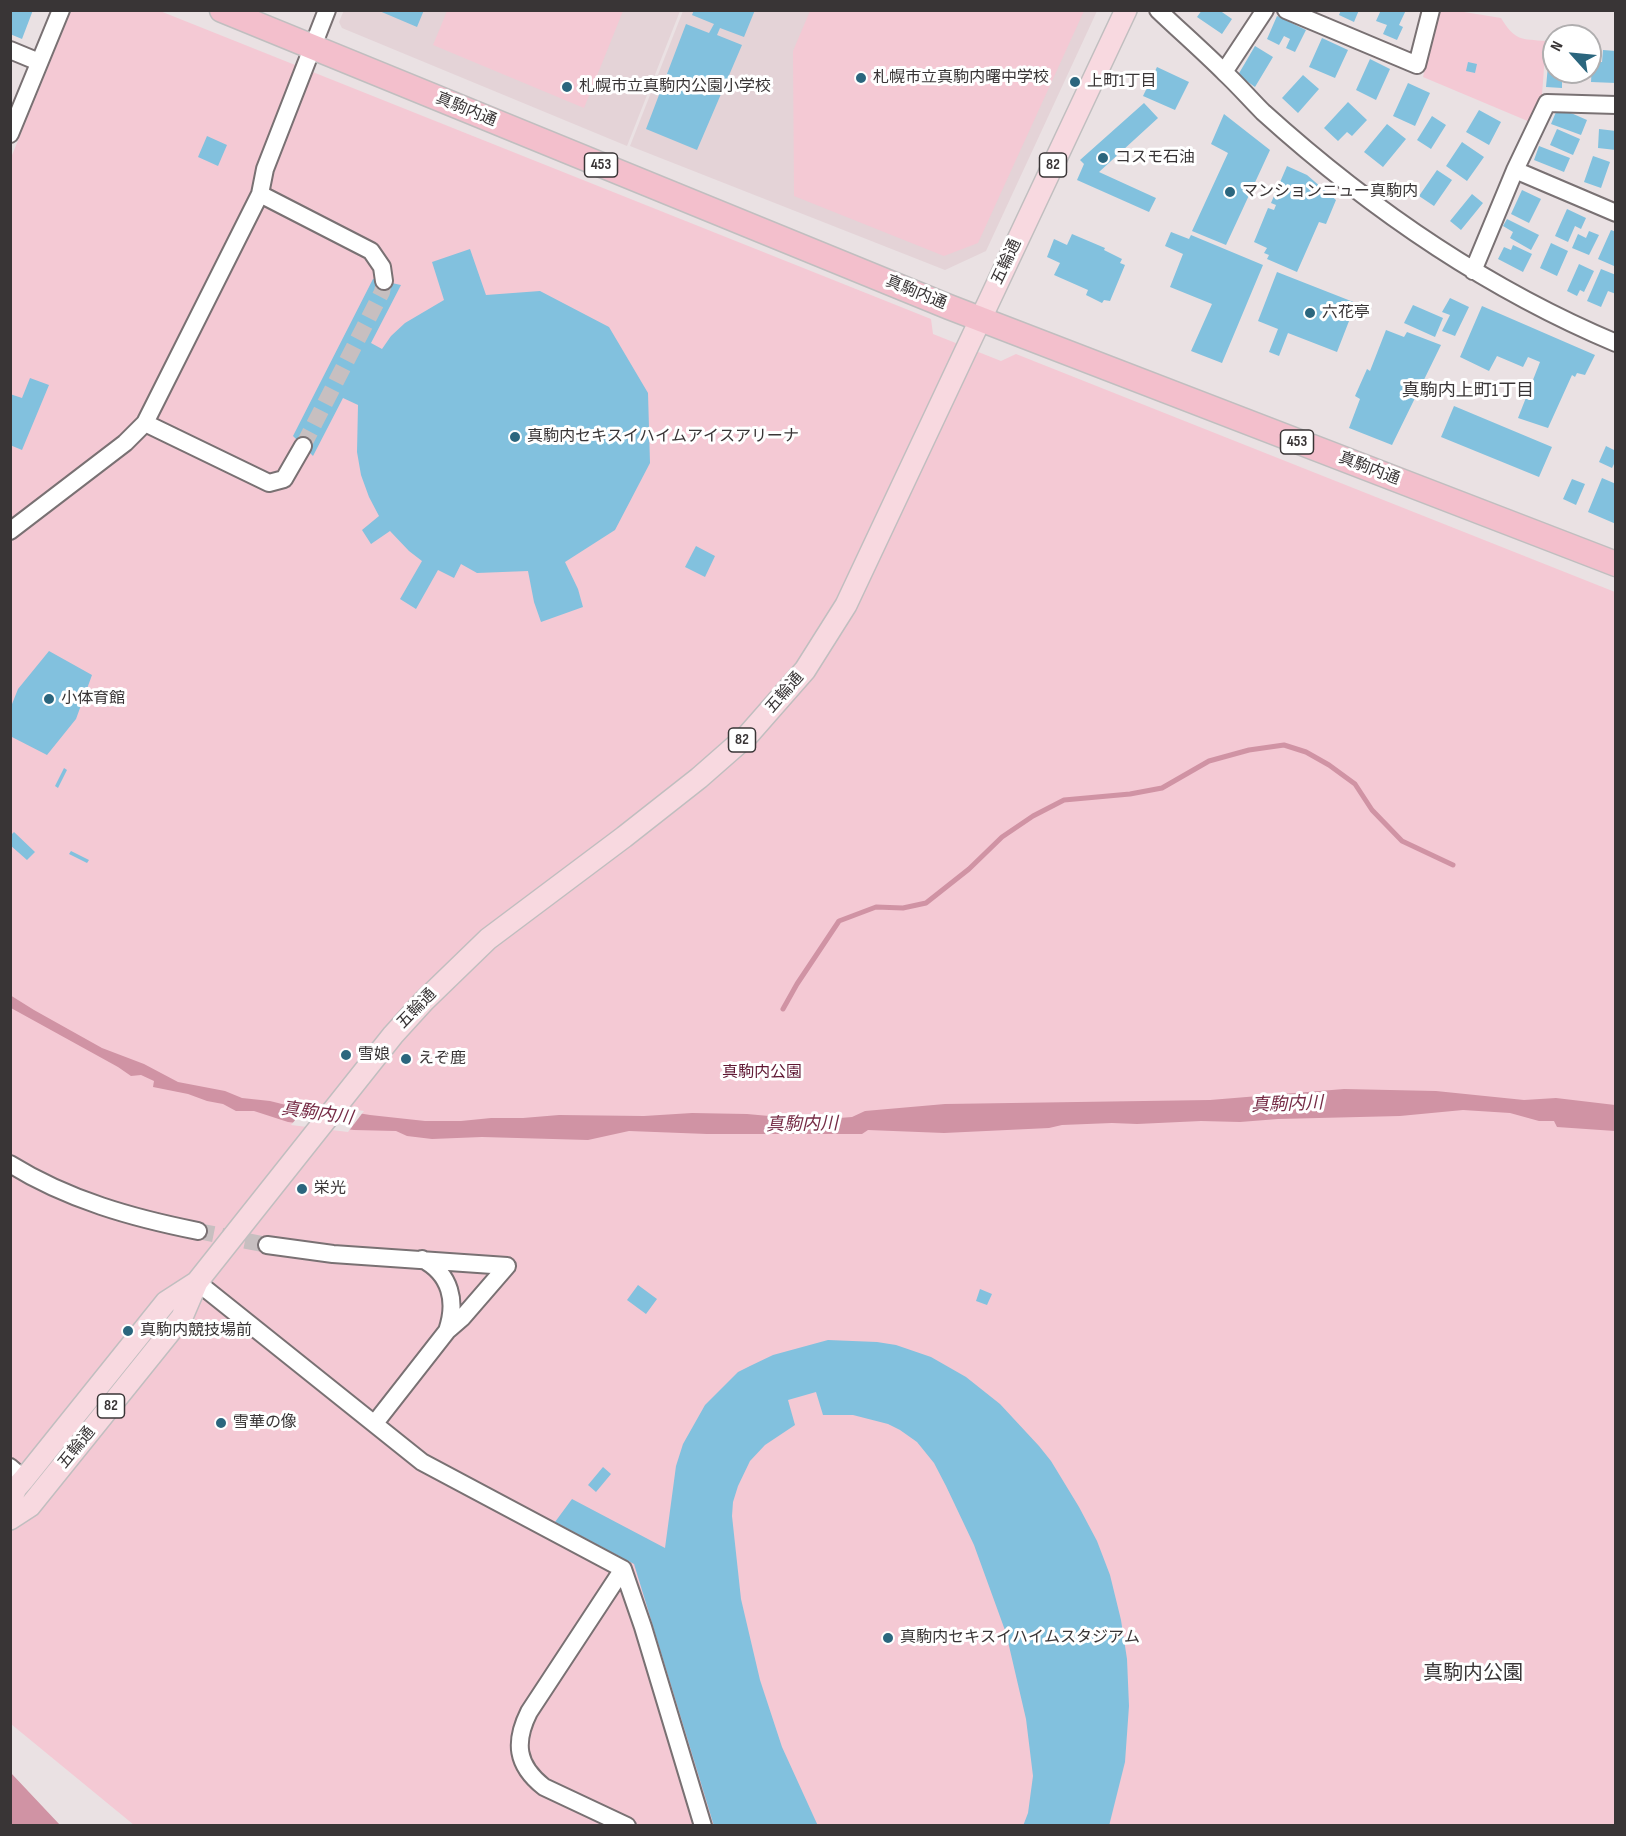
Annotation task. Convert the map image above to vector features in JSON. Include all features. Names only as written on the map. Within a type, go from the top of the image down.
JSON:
[{"type":"highway","name":"真駒内通","points":[[222,10],[980,319],[1616,564]]},
{"type":"main road","name":"五輪通","points":[[10,1519],[30,1506],[182,1317],[197,1282],[375,1057],[424,1001],[488,939],[616,844],[699,778],[748,735],[805,670],[846,605],[1126,10]]},
{"type":"main road","name":"五輪通","points":[[10,1502],[16,1488],[17,1473],[166,1302],[197,1282]]},
{"type":"street","points":[[10,134],[60,10]]},
{"type":"street","points":[[10,531],[125,443],[145,423],[260,194],[265,168],[327,10]]},
{"type":"street","points":[[1158,10],[1262,110],[1351,186],[1409,230],[1473,271],[1540,308],[1616,343]]},
{"type":"street","points":[[1224,72],[1265,10]]},
{"type":"street","points":[[1286,10],[1417,66],[1431,10]]},
{"type":"street","points":[[10,50],[39,62]]},
{"type":"street","points":[[1473,271],[1515,170],[1547,103],[1616,105]]},
{"type":"street","points":[[1515,170],[1616,213]]},
{"type":"street","points":[[260,194],[371,251],[382,267],[384,281]]},
{"type":"street","points":[[145,423],[269,483],[284,479],[303,446]]},
{"type":"street","points":[[10,1164],[35,1179],[97,1205],[137,1218],[198,1231]]},
{"type":"street","points":[[267,1245],[333,1254],[507,1266],[462,1318],[447,1331],[375,1423]]},
{"type":"street","points":[[421,1259],[432,1264],[445,1279],[453,1303],[453,1314],[447,1331]]},
{"type":"street","points":[[197,1282],[408,1451],[433,1468],[623,1569],[703,1826]]},
{"type":"street","points":[[623,1569],[529,1712],[519,1737],[522,1761],[536,1781],[544,1787],[627,1826]]},
{"type":"shaded area","name":"札幌市立真駒内公園小学校","points":[[344,10],[680,11],[627,146],[342,28],[339,22]]},
{"type":"shaded area","name":"札幌市立真駒内曙中学校","points":[[683,11],[1097,11],[986,251],[945,270],[630,146]]},
{"type":"green space","points":[[447,10],[623,11],[584,108],[433,45]]},
{"type":"green space","name":"真駒内公園","points":[[71,11],[160,11],[931,319],[933,334],[1001,361],[1016,354],[1615,592],[1615,1825],[134,1825],[11,1724],[10,160]]},
{"type":"green space","name":"札幌市立真駒内曙中学校","points":[[810,11],[1084,11],[978,243],[944,256],[794,196],[793,51]]},
{"type":"green space","points":[[1439,11],[1458,11],[1501,18],[1515,35],[1542,41],[1542,95],[1530,122],[1423,77]]},
{"type":"water","name":"真駒内川","points":[[10,995],[102,1048],[144,1064],[178,1082],[225,1091],[242,1098],[286,1105],[293,1100],[303,1104],[370,1115],[425,1121],[559,1115],[644,1116],[692,1113],[747,1114],[813,1120],[852,1117],[865,1111],[945,1104],[1210,1100],[1344,1089],[1436,1091],[1524,1100],[1556,1098],[1615,1105],[1615,1131],[1557,1127],[1554,1121],[1539,1121],[1510,1113],[1463,1110],[1400,1116],[1240,1122],[1112,1123],[944,1133],[868,1130],[862,1134],[707,1134],[629,1131],[588,1140],[482,1137],[432,1139],[407,1136],[396,1131],[354,1130],[288,1122],[254,1111],[236,1111],[223,1104],[153,1087],[154,1081],[141,1075],[131,1076],[11,1008]]},
{"type":"water","points":[[11,1773],[60,1825],[11,1825]]},
{"type":"pier","points":[[310,1102],[364,1111],[348,1132],[291,1125]]},
{"type":"building","points":[[10,10],[33,10],[22,39],[10,34]]},
{"type":"building","points":[[377,10],[424,10],[417,27]]},
{"type":"building","points":[[694,10],[755,10],[744,37],[720,28],[717,35],[742,45],[697,150],[646,129],[686,24],[709,33],[714,24],[692,15]]},
{"type":"building","points":[[1202,10],[1219,10],[1232,19],[1222,34],[1197,17]]},
{"type":"building","points":[[1341,10],[1359,10],[1354,22],[1339,15]]},
{"type":"building","points":[[1381,10],[1406,10],[1399,25],[1403,27],[1397,40],[1383,34],[1387,25],[1376,21]]},
{"type":"building","points":[[1277,16],[1306,30],[1295,52],[1286,48],[1290,39],[1284,36],[1279,45],[1267,39]]},
{"type":"building","points":[[1322,38],[1348,50],[1335,78],[1309,67]]},
{"type":"building","points":[[1255,46],[1273,57],[1255,87],[1238,75]]},
{"type":"building","points":[[1603,50],[1616,51],[1616,83],[1602,82]]},
{"type":"building","points":[[1370,59],[1390,69],[1376,100],[1356,90]]},
{"type":"building","points":[[1468,62],[1477,64],[1475,73],[1466,71]]},
{"type":"building","points":[[1157,67],[1189,82],[1175,110],[1143,96]]},
{"type":"building","points":[[1303,75],[1319,89],[1298,113],[1282,98]]},
{"type":"building","points":[[1408,83],[1430,93],[1415,126],[1393,116]]},
{"type":"building","points":[[1546,84],[1562,84],[1562,88],[1546,87]]},
{"type":"building","points":[[1348,102],[1367,120],[1352,136],[1347,132],[1338,141],[1324,128]]},
{"type":"building","points":[[1144,103],[1158,118],[1099,172],[1156,198],[1149,212],[1077,180],[1084,164],[1080,160]]},
{"type":"building","points":[[1479,110],[1501,122],[1489,145],[1466,132]]},
{"type":"building","points":[[1556,112],[1571,113],[1587,120],[1581,135],[1551,124]]},
{"type":"building","name":"マンションニュー真駒内","points":[[1224,114],[1270,150],[1226,245],[1192,231],[1228,153],[1211,144]]},
{"type":"building","points":[[1432,116],[1446,125],[1431,149],[1417,140]]},
{"type":"building","points":[[1387,124],[1406,139],[1383,167],[1364,152]]},
{"type":"building","points":[[1557,129],[1580,139],[1573,155],[1550,145]]},
{"type":"building","points":[[1599,129],[1616,131],[1616,150],[1598,148]]},
{"type":"building","points":[[207,136],[227,145],[218,166],[198,157]]},
{"type":"building","points":[[1462,142],[1484,157],[1467,181],[1446,166]]},
{"type":"building","points":[[1539,146],[1570,158],[1564,172],[1534,160]]},
{"type":"building","points":[[1593,156],[1610,162],[1601,188],[1584,182]]},
{"type":"building","points":[[1287,166],[1307,175],[1336,200],[1326,224],[1319,222],[1297,272],[1267,259],[1269,255],[1264,253],[1267,248],[1254,242],[1268,208],[1274,210],[1276,205],[1271,203]]},
{"type":"building","points":[[1437,170],[1452,180],[1434,206],[1419,196]]},
{"type":"building","points":[[1522,190],[1541,199],[1529,223],[1511,214]]},
{"type":"building","points":[[1472,194],[1483,203],[1461,230],[1450,221]]},
{"type":"building","points":[[1567,209],[1586,218],[1581,229],[1575,226],[1568,242],[1555,236]]},
{"type":"building","points":[[1507,219],[1539,235],[1531,250],[1510,238],[1513,232],[1503,226]]},
{"type":"building","points":[[1611,230],[1616,232],[1614,266],[1598,259]]},
{"type":"building","points":[[1589,231],[1599,235],[1589,255],[1572,248],[1578,234],[1586,238]]},
{"type":"building","points":[[1171,232],[1189,239],[1191,235],[1263,265],[1222,363],[1191,351],[1212,304],[1170,287],[1183,254],[1165,246]]},
{"type":"building","points":[[1072,234],[1105,248],[1104,250],[1122,259],[1120,263],[1125,265],[1110,301],[1104,300],[1102,303],[1086,295],[1088,290],[1054,275],[1060,263],[1047,257],[1054,239],[1067,245]]},
{"type":"building","points":[[1551,243],[1568,251],[1557,276],[1540,268]]},
{"type":"building","points":[[1513,245],[1532,254],[1523,272],[1498,259],[1504,247],[1511,250]]},
{"type":"building","points":[[470,249],[486,295],[540,291],[609,327],[648,393],[650,463],[615,530],[565,562],[578,589],[583,607],[541,622],[534,602],[528,571],[477,573],[461,564],[454,578],[438,570],[416,609],[400,599],[422,561],[390,531],[371,544],[362,530],[379,516],[361,475],[357,452],[358,405],[343,398],[313,456],[293,436],[373,279],[401,285],[371,343],[382,349],[391,336],[405,323],[444,300],[432,262]]},
{"type":"building","points":[[1579,264],[1594,271],[1584,292],[1580,290],[1577,296],[1567,291]]},
{"type":"building","points":[[1601,269],[1616,275],[1616,294],[1608,291],[1601,307],[1587,301]]},
{"type":"building","points":[[1277,272],[1356,303],[1337,352],[1288,333],[1279,356],[1269,352],[1278,329],[1258,321]]},
{"type":"building","points":[[1450,298],[1469,307],[1455,336],[1442,331],[1450,315],[1442,312]]},
{"type":"building","points":[[1413,305],[1443,318],[1435,337],[1404,323]]},
{"type":"building","points":[[1482,306],[1595,355],[1585,375],[1577,373],[1575,377],[1572,375],[1548,428],[1518,418],[1540,362],[1528,357],[1523,367],[1497,356],[1489,371],[1460,357]]},
{"type":"building","points":[[1386,330],[1404,337],[1407,332],[1441,345],[1392,445],[1349,428],[1360,399],[1355,396],[1367,369],[1370,371]]},
{"type":"building","points":[[30,378],[49,385],[22,450],[10,445],[12,421],[10,421],[10,394],[22,398]]},
{"type":"building","points":[[1454,406],[1552,447],[1539,477],[1441,437]]},
{"type":"building","points":[[1606,446],[1616,451],[1616,460],[1612,468],[1599,462]]},
{"type":"building","points":[[1602,478],[1616,484],[1616,524],[1588,512]]},
{"type":"building","points":[[1572,479],[1585,484],[1576,505],[1563,499]]},
{"type":"building","points":[[696,546],[715,556],[705,577],[685,567]]},
{"type":"building","name":"小体育館","points":[[49,651],[92,675],[76,719],[47,755],[10,736],[10,709],[18,689]]},
{"type":"building","points":[[64,768],[67,770],[58,788],[55,786]]},
{"type":"building","points":[[14,832],[35,852],[27,860],[10,845],[10,836]]},
{"type":"building","points":[[71,851],[89,860],[87,863],[69,854]]},
{"type":"building","points":[[638,1285],[657,1299],[646,1314],[627,1300]]},
{"type":"building","points":[[980,1289],[992,1294],[987,1305],[976,1301]]},
{"type":"building","points":[[828,1340],[896,1345],[931,1357],[966,1377],[1000,1404],[1039,1446],[1051,1461],[1079,1507],[1097,1541],[1110,1575],[1121,1620],[1127,1659],[1129,1706],[1125,1762],[1109,1826],[1023,1826],[1028,1813],[1033,1776],[1026,1719],[1006,1633],[974,1545],[946,1486],[934,1463],[917,1442],[888,1424],[853,1415],[823,1415],[816,1392],[788,1400],[795,1425],[765,1445],[750,1461],[738,1486],[732,1516],[741,1599],[760,1680],[782,1747],[818,1826],[714,1826],[634,1564],[555,1522],[572,1499],[665,1548],[676,1466],[683,1444],[705,1405],[738,1372],[773,1355]]},
{"type":"building","points":[[603,1467],[611,1474],[596,1492],[588,1485]]},
{"type":"waterway","points":[[783,1009],[839,921],[876,907],[903,908],[926,903],[969,869],[1002,837],[1033,816],[1064,800],[1130,794],[1162,788],[1209,761],[1249,750],[1284,745],[1306,752],[1355,784],[1372,810],[1402,841],[1453,865]]},
{"type":"tunnel","points":[[303,446],[382,292],[384,281]]},
{"type":"tunnel","points":[[198,1231],[267,1245]]},
{"type":"place","name":"札幌市立真駒内曙中学校","points":[[861,78]]},
{"type":"place","name":"上町1丁目","points":[[1075,82]]},
{"type":"place","name":"札幌市立真駒内公園小学校","points":[[567,87]]},
{"type":"place","name":"コスモ石油","points":[[1103,158]]},
{"type":"place","name":"マンションニュー真駒内","points":[[1230,192]]},
{"type":"place","name":"六花亭","points":[[1310,313]]},
{"type":"place","name":"真駒内セキスイハイムアイスアリーナ","points":[[515,437]]},
{"type":"place","name":"小体育館","points":[[49,699]]},
{"type":"place","name":"雪娘","points":[[346,1055]]},
{"type":"place","name":"えぞ鹿","points":[[406,1059]]},
{"type":"place","name":"栄光","points":[[302,1189]]},
{"type":"place","name":"真駒内競技場前","points":[[128,1331]]},
{"type":"place","name":"雪華の像","points":[[221,1423]]},
{"type":"place","name":"真駒内セキスイハイムスタジアム","points":[[888,1638]]},
{"type":"district","name":"真駒内上町1丁目","points":[[1468,391]]},
{"type":"district","name":"真駒内公園","points":[[1473,1674]]}]
